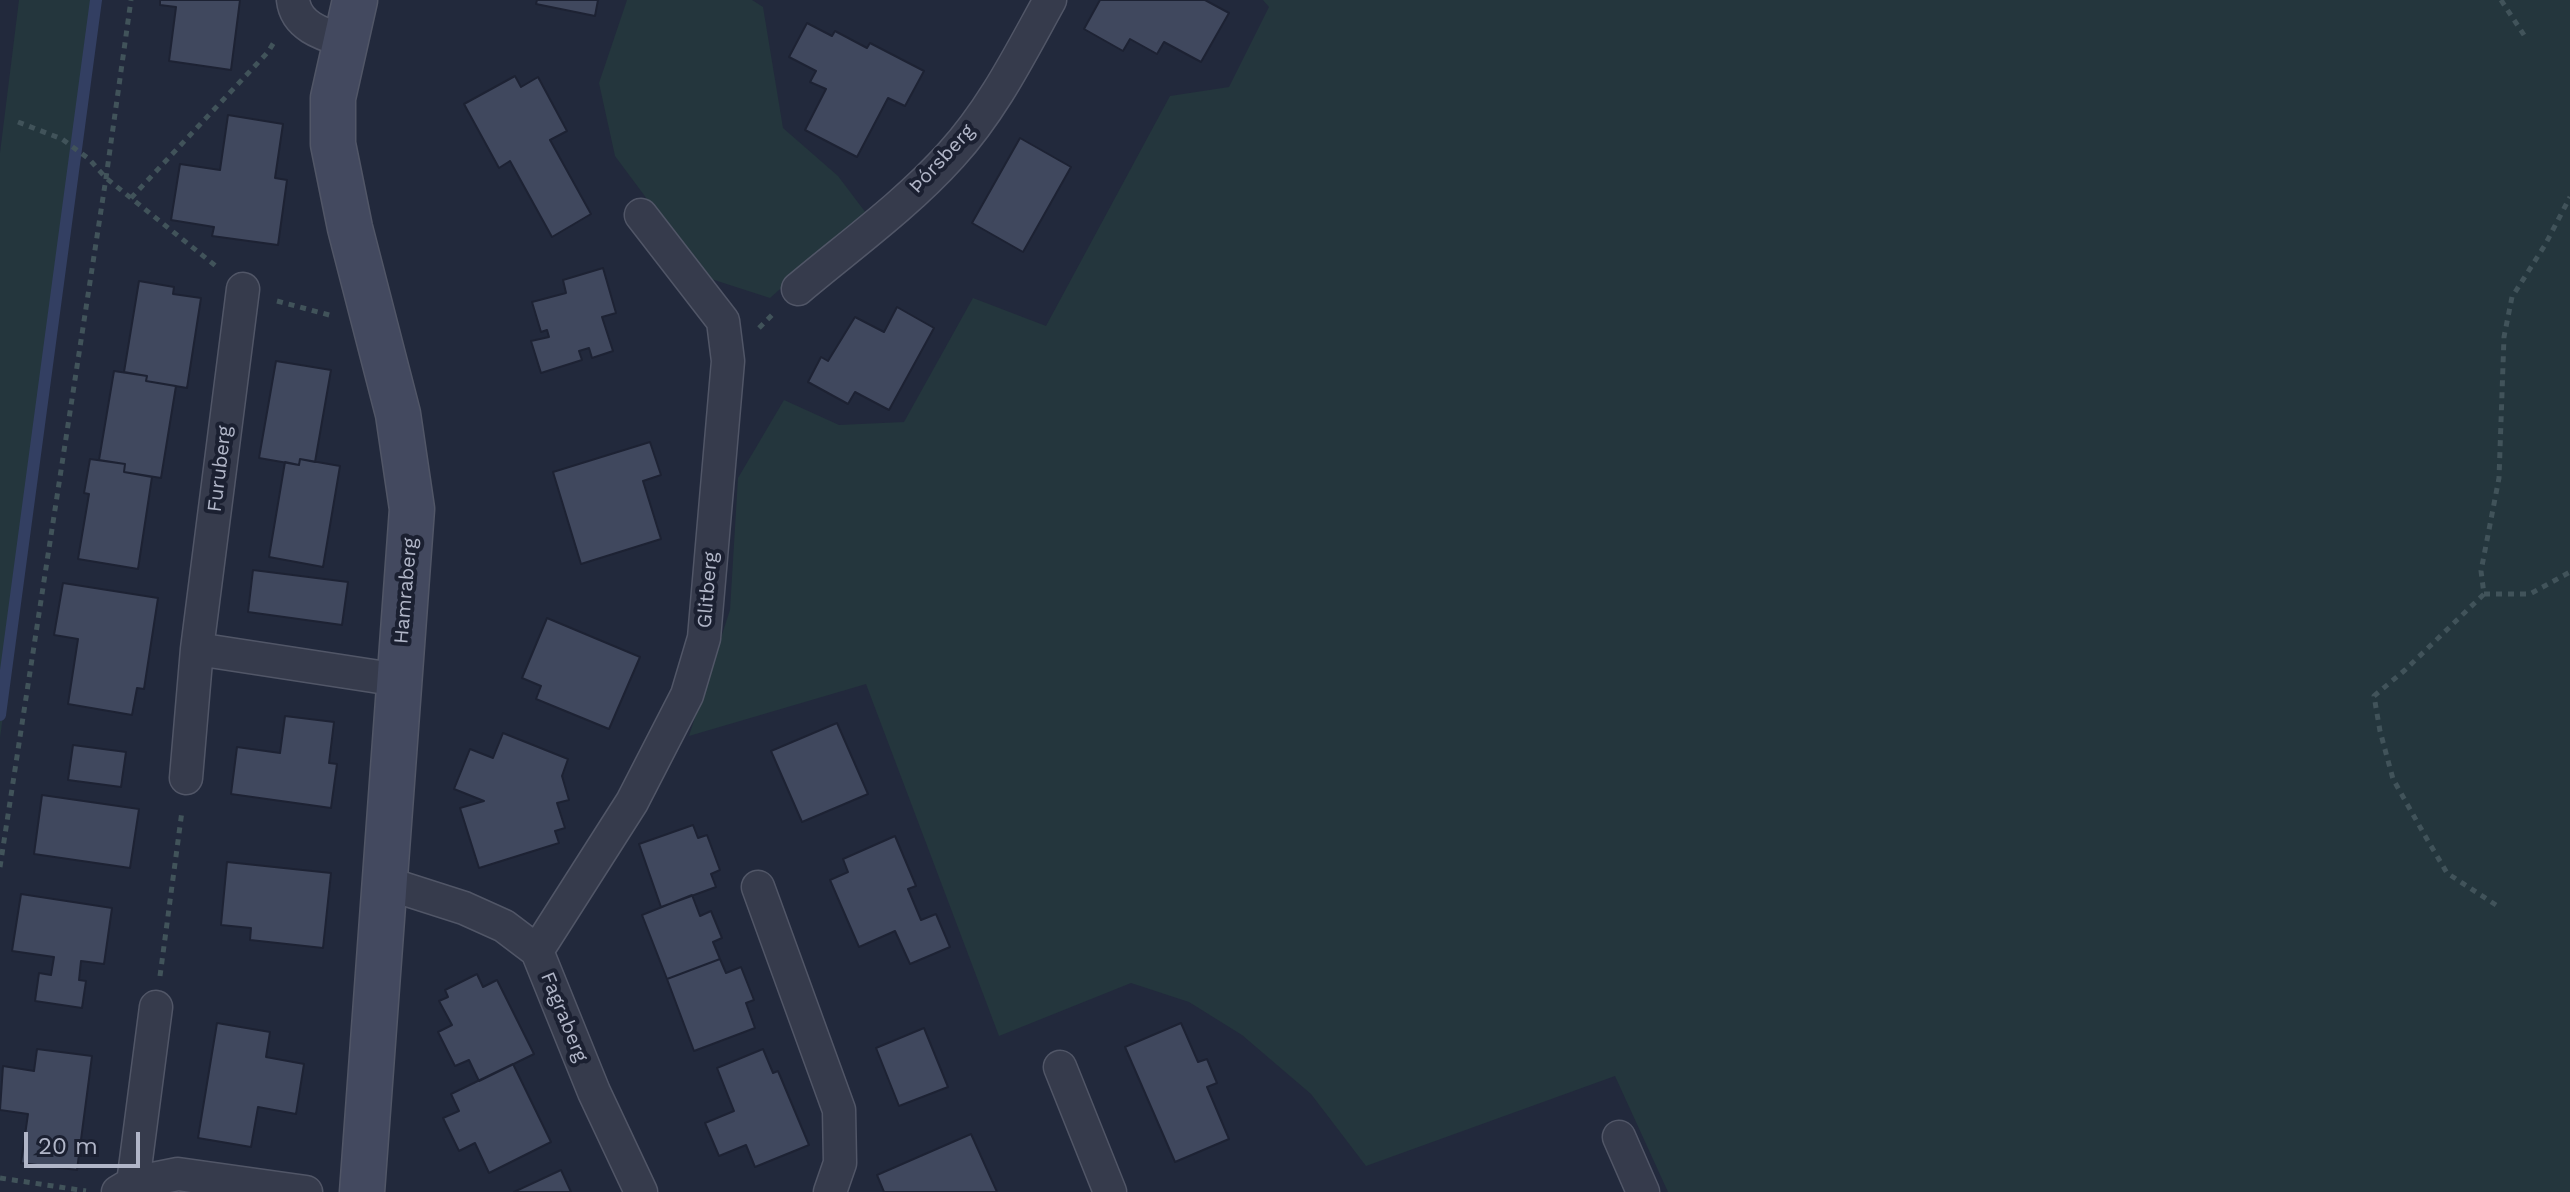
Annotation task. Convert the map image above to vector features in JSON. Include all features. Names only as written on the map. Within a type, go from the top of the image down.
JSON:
[{"type":"street","name":"Hamraberg","points":[[355,0],[333,98],[333,144],[350,228],[398,414],[412,509],[362,1192]]},
{"type":"street","name":"Þórsberg","points":[[798,289],[895,208],[951,155],[997,95],[1050,0]]},
{"type":"street","points":[[294,5],[314,31],[344,41]]},
{"type":"street","name":"Glitberg","points":[[537,951],[632,802],[687,695],[704,638],[728,361],[723,321],[641,215]]},
{"type":"street","name":"Furuberg","points":[[186,778],[197,649],[243,289]]},
{"type":"street","points":[[197,649],[399,680]]},
{"type":"street","name":"Fagraberg","points":[[386,883],[504,926],[537,951],[594,1092],[641,1192]]},
{"type":"street","points":[[758,887],[839,1110],[840,1163],[830,1192]]},
{"type":"street","points":[[156,1007],[126,1188],[178,1174],[306,1192]]},
{"type":"street","points":[[1060,1067],[1110,1192]]},
{"type":"street","points":[[1619,1137],[1643,1192]]},
{"type":"path","points":[[0,867],[109,163],[131,0]]},
{"type":"path","points":[[2501,0],[2524,35]]},
{"type":"path","points":[[131,198],[268,52],[294,5]]},
{"type":"path","points":[[18,122],[62,139],[89,159]]},
{"type":"path","points":[[2484,594],[2481,571],[2499,478],[2504,337],[2512,297],[2545,245],[2570,197]]},
{"type":"path","points":[[728,361],[798,289]]},
{"type":"path","points":[[2496,905],[2447,873],[2424,834],[2393,779],[2374,696],[2484,594],[2530,594],[2570,572]]},
{"type":"path","points":[[156,1007],[186,778]]},
{"type":"path","points":[[0,1178],[92,1192]]},
{"type":"shaded area","points":[[19,0],[99,0],[0,738],[0,153]]},
{"type":"shaded area","points":[[627,0],[752,0],[763,7],[783,128],[838,176],[866,213],[770,298],[705,277],[615,156],[599,83]]},
{"type":"shaded area","points":[[1263,0],[2570,0],[2570,1192],[1668,1192],[1615,1076],[1366,1166],[1311,1094],[1242,1035],[1189,1002],[1131,983],[999,1036],[866,684],[689,736],[730,610],[738,478],[784,400],[839,425],[904,422],[973,298],[1046,326],[1170,96],[1229,87],[1269,7]]},
{"type":"building","points":[[160,0],[240,0],[231,70],[169,61],[176,7],[160,5]]},
{"type":"building","points":[[537,0],[598,0],[595,16],[536,4]]},
{"type":"building","points":[[1100,0],[1205,0],[1229,13],[1201,62],[1164,42],[1157,54],[1130,39],[1123,51],[1084,29]]},
{"type":"building","points":[[807,23],[832,36],[835,31],[867,48],[870,43],[924,71],[905,106],[888,98],[857,157],[805,130],[826,89],[810,82],[816,71],[789,57]]},
{"type":"building","points":[[515,76],[521,87],[538,77],[567,131],[550,140],[591,214],[552,237],[510,161],[499,168],[464,104]]},
{"type":"building","points":[[228,115],[283,124],[275,178],[287,180],[278,245],[212,236],[214,227],[171,220],[180,164],[220,170]]},
{"type":"building","points":[[1020,138],[1071,167],[1023,252],[972,223]]},
{"type":"building","points":[[603,268],[616,313],[602,317],[613,351],[592,358],[589,348],[579,351],[582,360],[541,373],[531,341],[549,337],[547,330],[541,332],[532,302],[566,293],[563,280]]},
{"type":"building","points":[[139,281],[174,287],[173,294],[201,298],[187,388],[146,381],[147,376],[124,372]]},
{"type":"building","points":[[897,307],[934,328],[889,410],[855,392],[848,404],[808,382],[821,357],[828,361],[855,317],[884,332]]},
{"type":"building","points":[[276,361],[331,370],[315,462],[300,459],[299,465],[259,458]]},
{"type":"building","points":[[114,371],[147,376],[146,381],[176,386],[161,478],[124,472],[125,464],[99,460]]},
{"type":"building","points":[[650,442],[661,475],[643,481],[661,539],[581,564],[553,472]]},
{"type":"building","points":[[90,459],[125,464],[124,472],[152,477],[138,569],[78,559],[89,494],[84,493]]},
{"type":"building","points":[[300,459],[340,466],[323,567],[269,557],[285,462],[299,465]]},
{"type":"building","points":[[253,570],[348,582],[342,625],[248,612]]},
{"type":"building","points":[[63,583],[158,598],[144,689],[137,688],[132,715],[68,704],[78,639],[54,635]]},
{"type":"building","points":[[547,618],[640,657],[609,729],[536,699],[541,686],[522,678]]},
{"type":"building","points":[[285,716],[334,722],[329,763],[337,764],[331,808],[231,794],[237,747],[280,753]]},
{"type":"building","points":[[837,723],[868,794],[802,822],[771,751]]},
{"type":"building","points":[[503,733],[568,759],[562,776],[569,800],[557,803],[565,828],[555,831],[559,843],[479,868],[460,808],[484,801],[454,789],[470,749],[493,758]]},
{"type":"building","points":[[73,745],[126,752],[121,787],[68,780]]},
{"type":"building","points":[[42,795],[139,809],[130,868],[34,854]]},
{"type":"building","points":[[693,825],[698,838],[707,835],[720,870],[711,874],[716,887],[661,907],[639,844]]},
{"type":"building","points":[[895,836],[916,886],[908,889],[921,920],[936,914],[950,947],[910,964],[895,931],[859,947],[830,880],[848,872],[843,859]]},
{"type":"building","points":[[227,862],[331,873],[323,948],[250,940],[251,928],[221,925]]},
{"type":"building","points":[[21,894],[112,908],[104,964],[81,961],[79,980],[86,981],[82,1008],[35,1001],[39,973],[51,975],[54,957],[12,951]]},
{"type":"building","points":[[692,895],[700,916],[711,911],[722,938],[713,942],[720,959],[667,979],[642,915]]},
{"type":"building","points":[[720,959],[726,973],[741,967],[754,1000],[746,1003],[755,1028],[694,1051],[667,979]]},
{"type":"building","points":[[477,974],[483,987],[497,980],[534,1054],[479,1081],[469,1060],[455,1066],[438,1032],[452,1025],[439,1001],[448,997],[445,990]]},
{"type":"building","points":[[217,1023],[270,1032],[266,1057],[304,1064],[296,1114],[258,1107],[251,1147],[198,1138]]},
{"type":"building","points":[[1181,1023],[1198,1062],[1207,1059],[1217,1083],[1207,1087],[1229,1139],[1175,1162],[1125,1047]]},
{"type":"building","points":[[924,1028],[948,1087],[899,1106],[876,1048]]},
{"type":"building","points":[[37,1049],[92,1056],[77,1170],[21,1163],[28,1114],[0,1110],[3,1066],[34,1071]]},
{"type":"building","points":[[763,1049],[773,1073],[778,1071],[809,1145],[755,1167],[746,1145],[719,1156],[705,1123],[734,1111],[717,1068]]},
{"type":"building","points":[[513,1064],[551,1142],[489,1173],[475,1143],[459,1151],[443,1118],[459,1111],[451,1094]]},
{"type":"building","points":[[971,1134],[997,1192],[884,1192],[877,1175]]},
{"type":"building","points":[[561,1170],[571,1192],[514,1192]]},
{"type":"waterway","points":[[0,715],[96,0]]}]
